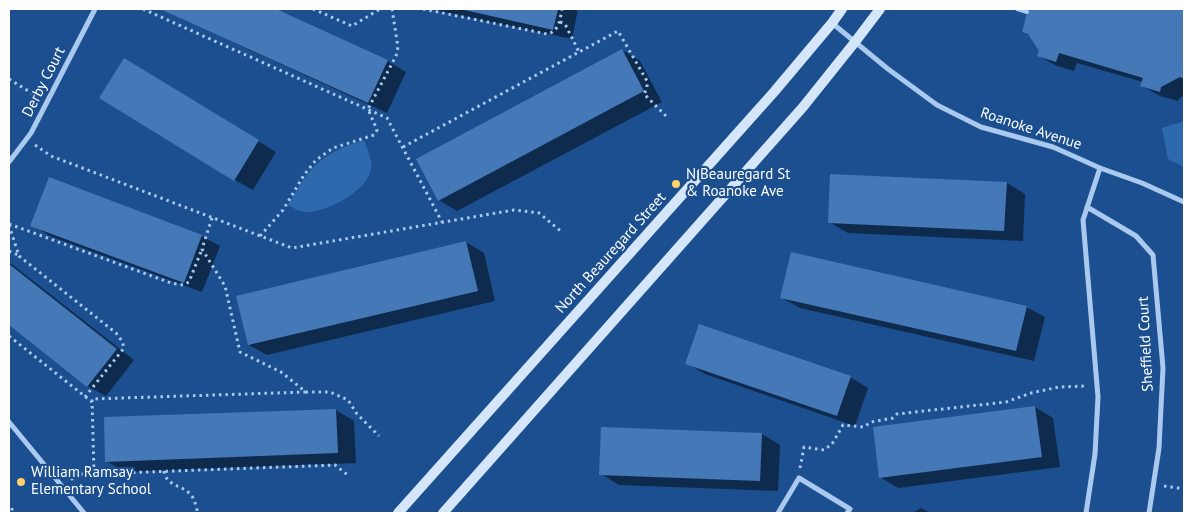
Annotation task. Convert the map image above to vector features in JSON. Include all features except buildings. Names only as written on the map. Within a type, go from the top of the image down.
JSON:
[{"type":"main road","name":"North Beauregard Street","points":[[398,513],[774,92],[842,9]]},
{"type":"main road","points":[[443,513],[803,107],[880,9]]},
{"type":"street","name":"Derby Court","points":[[9,162],[26,140],[48,103],[95,9]]},
{"type":"street","name":"Roanoke Avenue","points":[[832,23],[937,105],[981,127],[1053,147],[1184,202]]},
{"type":"street","points":[[1086,513],[1095,454],[1098,397],[1083,220],[1100,168]]},
{"type":"street","name":"Sheffield Court","points":[[1088,207],[1136,236],[1153,255],[1163,368],[1158,448],[1149,513]]},
{"type":"street","points":[[9,422],[84,513]]},
{"type":"street","points":[[778,513],[799,478],[850,509],[847,513]]},
{"type":"lane","points":[[1017,9],[1027,12]]},
{"type":"path","points":[[143,9],[387,118],[442,222]]},
{"type":"path","points":[[313,9],[352,26],[380,9]]},
{"type":"path","points":[[368,110],[396,56],[398,47],[392,9]]},
{"type":"path","points":[[423,9],[547,34],[556,30],[560,22],[562,9]]},
{"type":"path","points":[[560,22],[565,24],[579,52]]},
{"type":"path","points":[[403,147],[618,31],[646,81],[647,88],[644,94],[666,116]]},
{"type":"path","points":[[9,79],[48,103]]},
{"type":"path","points":[[260,236],[283,210],[304,175],[316,160],[333,148],[374,135],[377,130],[368,110]]},
{"type":"path","points":[[26,140],[51,156],[292,248],[514,210],[539,213],[563,233]]},
{"type":"path","points":[[9,224],[172,284],[183,285],[189,282],[212,218]]},
{"type":"path","points":[[9,224],[19,256]]},
{"type":"path","points":[[202,249],[225,286],[240,352],[281,372],[306,392]]},
{"type":"path","points":[[9,251],[19,256],[116,333],[122,341],[124,348],[85,397]]},
{"type":"path","points":[[9,336],[92,402]]},
{"type":"path","points":[[799,478],[804,447],[824,450],[832,444],[842,425],[864,426],[870,422],[893,418],[896,414],[1006,402],[1031,393],[1059,387],[1096,385]]},
{"type":"path","points":[[94,474],[92,399],[330,392],[348,400],[357,414],[379,436]]},
{"type":"path","points":[[62,488],[77,474],[335,465],[349,476]]},
{"type":"path","points":[[164,471],[165,477],[170,482],[190,494],[198,513]]},
{"type":"path","points":[[1154,485],[1184,489]]},
{"type":"path","points":[[12,508],[12,513]]},
{"type":"shaded area","points":[[1184,121],[1184,167],[1168,159],[1162,128]]},
{"type":"shaded area","points":[[364,140],[370,159],[371,170],[368,178],[354,193],[334,205],[315,211],[301,211],[288,205],[303,180],[326,156]]},
{"type":"place","name":"N Beauregard St & Roanoke Ave","points":[[676,184]]},
{"type":"place","name":"William Ramsay Elementary School","points":[[21,482]]}]
